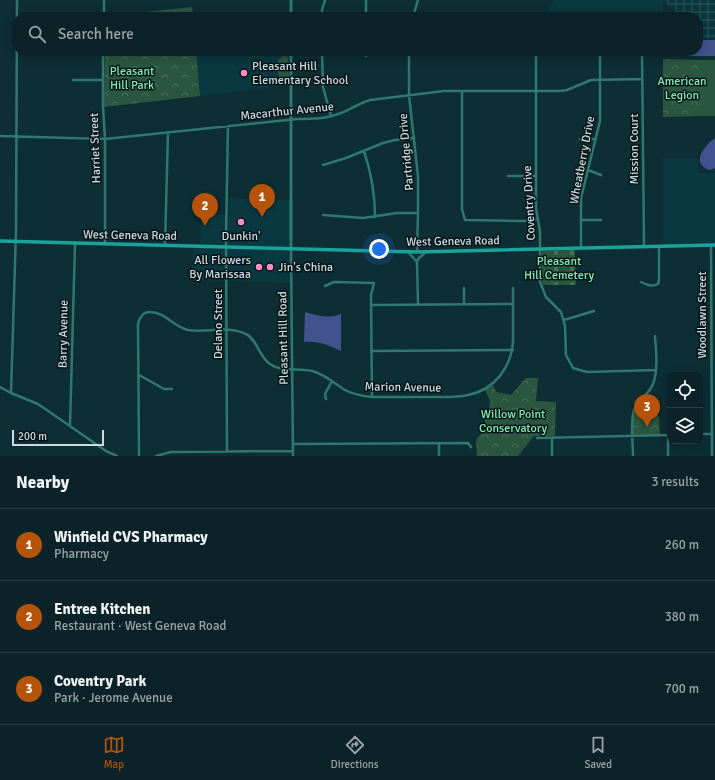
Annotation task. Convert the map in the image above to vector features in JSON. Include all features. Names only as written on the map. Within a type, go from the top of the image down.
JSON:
[{"type":"main road","name":"West Geneva Road","points":[[0,241],[407,252],[713,245]]},
{"type":"street","points":[[17,0],[17,12]]},
{"type":"street","points":[[104,0],[104,12]]},
{"type":"street","points":[[291,0],[291,12]]},
{"type":"street","points":[[322,12],[325,0]]},
{"type":"street","points":[[366,0],[366,12]]},
{"type":"street","points":[[414,12],[418,0]]},
{"type":"street","points":[[11,393],[15,242],[17,56]]},
{"type":"street","name":"Harriet Street","points":[[103,56],[105,244]]},
{"type":"street","name":"Pleasant Hill Road","points":[[291,56],[293,456]]},
{"type":"street","points":[[322,56],[323,87],[331,116]]},
{"type":"street","name":"Partridge Drive","points":[[409,56],[409,95],[418,176],[417,252]]},
{"type":"street","name":"Coventry Drive","points":[[536,56],[536,209],[540,231],[540,282],[546,297],[561,312],[564,320]]},
{"type":"street","name":"Wheatberry Drive","points":[[581,248],[582,198],[600,119],[600,56]]},
{"type":"street","name":"Mission Court","points":[[642,56],[644,247]]},
{"type":"street","name":"Macarthur Avenue","points":[[0,136],[105,139],[297,119],[319,119],[344,112],[366,101],[374,99],[444,91],[564,91],[587,81],[600,79],[642,79]]},
{"type":"street","points":[[73,80],[103,80]]},
{"type":"street","points":[[462,92],[462,208],[465,220],[524,221],[538,219]]},
{"type":"street","name":"Delano Street","points":[[227,451],[226,247],[228,126]]},
{"type":"street","points":[[165,246],[168,132]]},
{"type":"street","points":[[323,165],[346,158],[383,143],[414,138]]},
{"type":"street","points":[[580,139],[596,138]]},
{"type":"street","points":[[364,151],[370,169],[374,195],[375,217]]},
{"type":"street","points":[[588,170],[601,175]]},
{"type":"street","points":[[508,176],[536,176]]},
{"type":"street","points":[[323,214],[355,218],[375,217],[397,213],[418,213]]},
{"type":"street","points":[[581,220],[601,220]]},
{"type":"street","name":"Barry Avenue","points":[[70,426],[75,243]]},
{"type":"street","name":"Woodlawn Street","points":[[712,456],[713,245]]},
{"type":"street","points":[[641,282],[655,286],[658,284],[658,247]]},
{"type":"street","points":[[407,252],[417,262]]},
{"type":"street","points":[[418,305],[417,262],[419,258],[427,252]]},
{"type":"street","points":[[325,286],[334,282],[374,283],[371,295],[372,398]]},
{"type":"street","points":[[464,288],[464,304]]},
{"type":"street","name":"Marion Avenue","points":[[138,375],[138,324],[141,316],[150,312],[165,316],[178,326],[187,330],[227,330],[248,335],[256,344],[266,362],[272,366],[313,371],[321,374],[354,394],[372,398],[458,396],[473,394],[484,390],[497,380],[507,366],[513,350],[513,288]]},
{"type":"street","points":[[371,305],[513,304]]},
{"type":"street","points":[[594,311],[564,320],[566,355],[573,368],[588,372],[656,370]]},
{"type":"street","points":[[633,456],[634,410],[655,379],[655,336]]},
{"type":"street","points":[[372,351],[513,350]]},
{"type":"street","points":[[139,456],[138,375],[164,389],[172,389]]},
{"type":"street","points":[[326,399],[326,394],[332,381]]},
{"type":"street","points":[[0,387],[38,404],[106,451],[117,456]]},
{"type":"street","points":[[703,434],[712,434]]},
{"type":"street","points":[[537,438],[667,435]]},
{"type":"street","points":[[552,438],[552,456]]},
{"type":"street","points":[[439,443],[439,456]]},
{"type":"street","points":[[293,444],[468,443],[471,447]]},
{"type":"street","points":[[668,456],[669,444]]},
{"type":"street","points":[[156,456],[171,452],[293,451]]},
{"type":"shaded area","points":[[554,0],[663,0],[663,12],[547,12]]},
{"type":"shaded area","points":[[663,0],[715,0],[715,39],[703,39],[703,12],[677,12]]},
{"type":"shaded area","name":"Pleasant Hill Elementary School","points":[[196,56],[289,56],[289,85],[200,96]]},
{"type":"shaded area","points":[[663,158],[698,158],[698,173],[715,173],[715,245],[663,246]]},
{"type":"shaded area","points":[[228,198],[291,200],[290,248],[200,245],[201,214],[227,215]]},
{"type":"shaded area","points":[[193,247],[291,250],[290,283],[192,280]]},
{"type":"green space","points":[[192,7],[192,12],[145,12]]},
{"type":"green space","name":"Pleasant Hill Park","points":[[105,56],[196,56],[200,96],[104,107]]},
{"type":"green space","points":[[283,56],[288,58],[288,81],[280,78],[278,73],[278,66],[284,57],[277,67],[275,64],[265,65],[266,61],[267,64],[278,63],[278,60]]},
{"type":"green space","name":"American Legion","points":[[663,59],[701,60],[701,116],[663,117]]},
{"type":"green space","points":[[701,60],[715,60],[715,116],[701,116]]},
{"type":"green space","name":"Pleasant Hill Cemetery","points":[[575,250],[576,285],[542,285],[542,251]]},
{"type":"green space","name":"Willow Point Conservatory","points":[[526,378],[538,378],[536,401],[556,402],[555,436],[534,436],[518,456],[477,456],[476,440],[486,428],[484,413],[489,410],[490,401],[485,390],[493,385],[496,392],[511,395]]},
{"type":"green space","points":[[637,405],[655,410],[659,417],[660,435],[633,435],[633,419]]},
{"type":"water","points":[[703,40],[715,40],[715,56],[703,56]]},
{"type":"water","points":[[715,138],[715,168],[710,170],[701,164],[700,160],[703,150]]},
{"type":"water","points":[[305,312],[328,317],[341,314],[341,351],[323,344],[304,342]]},
{"type":"place","name":"Pleasant Hill Elementary School","points":[[244,73]]},
{"type":"place","name":"Winfield CVS Pharmacy","points":[[262,217]]},
{"type":"place","name":"Dunkin'","points":[[241,222]]},
{"type":"place","name":"Entree Kitchen","points":[[205,226]]},
{"type":"place","name":"All Flowers By Marissaa","points":[[259,267]]},
{"type":"place","name":"Jin's China","points":[[270,267]]},
{"type":"place","name":"Coventry Park","points":[[647,427]]}]
